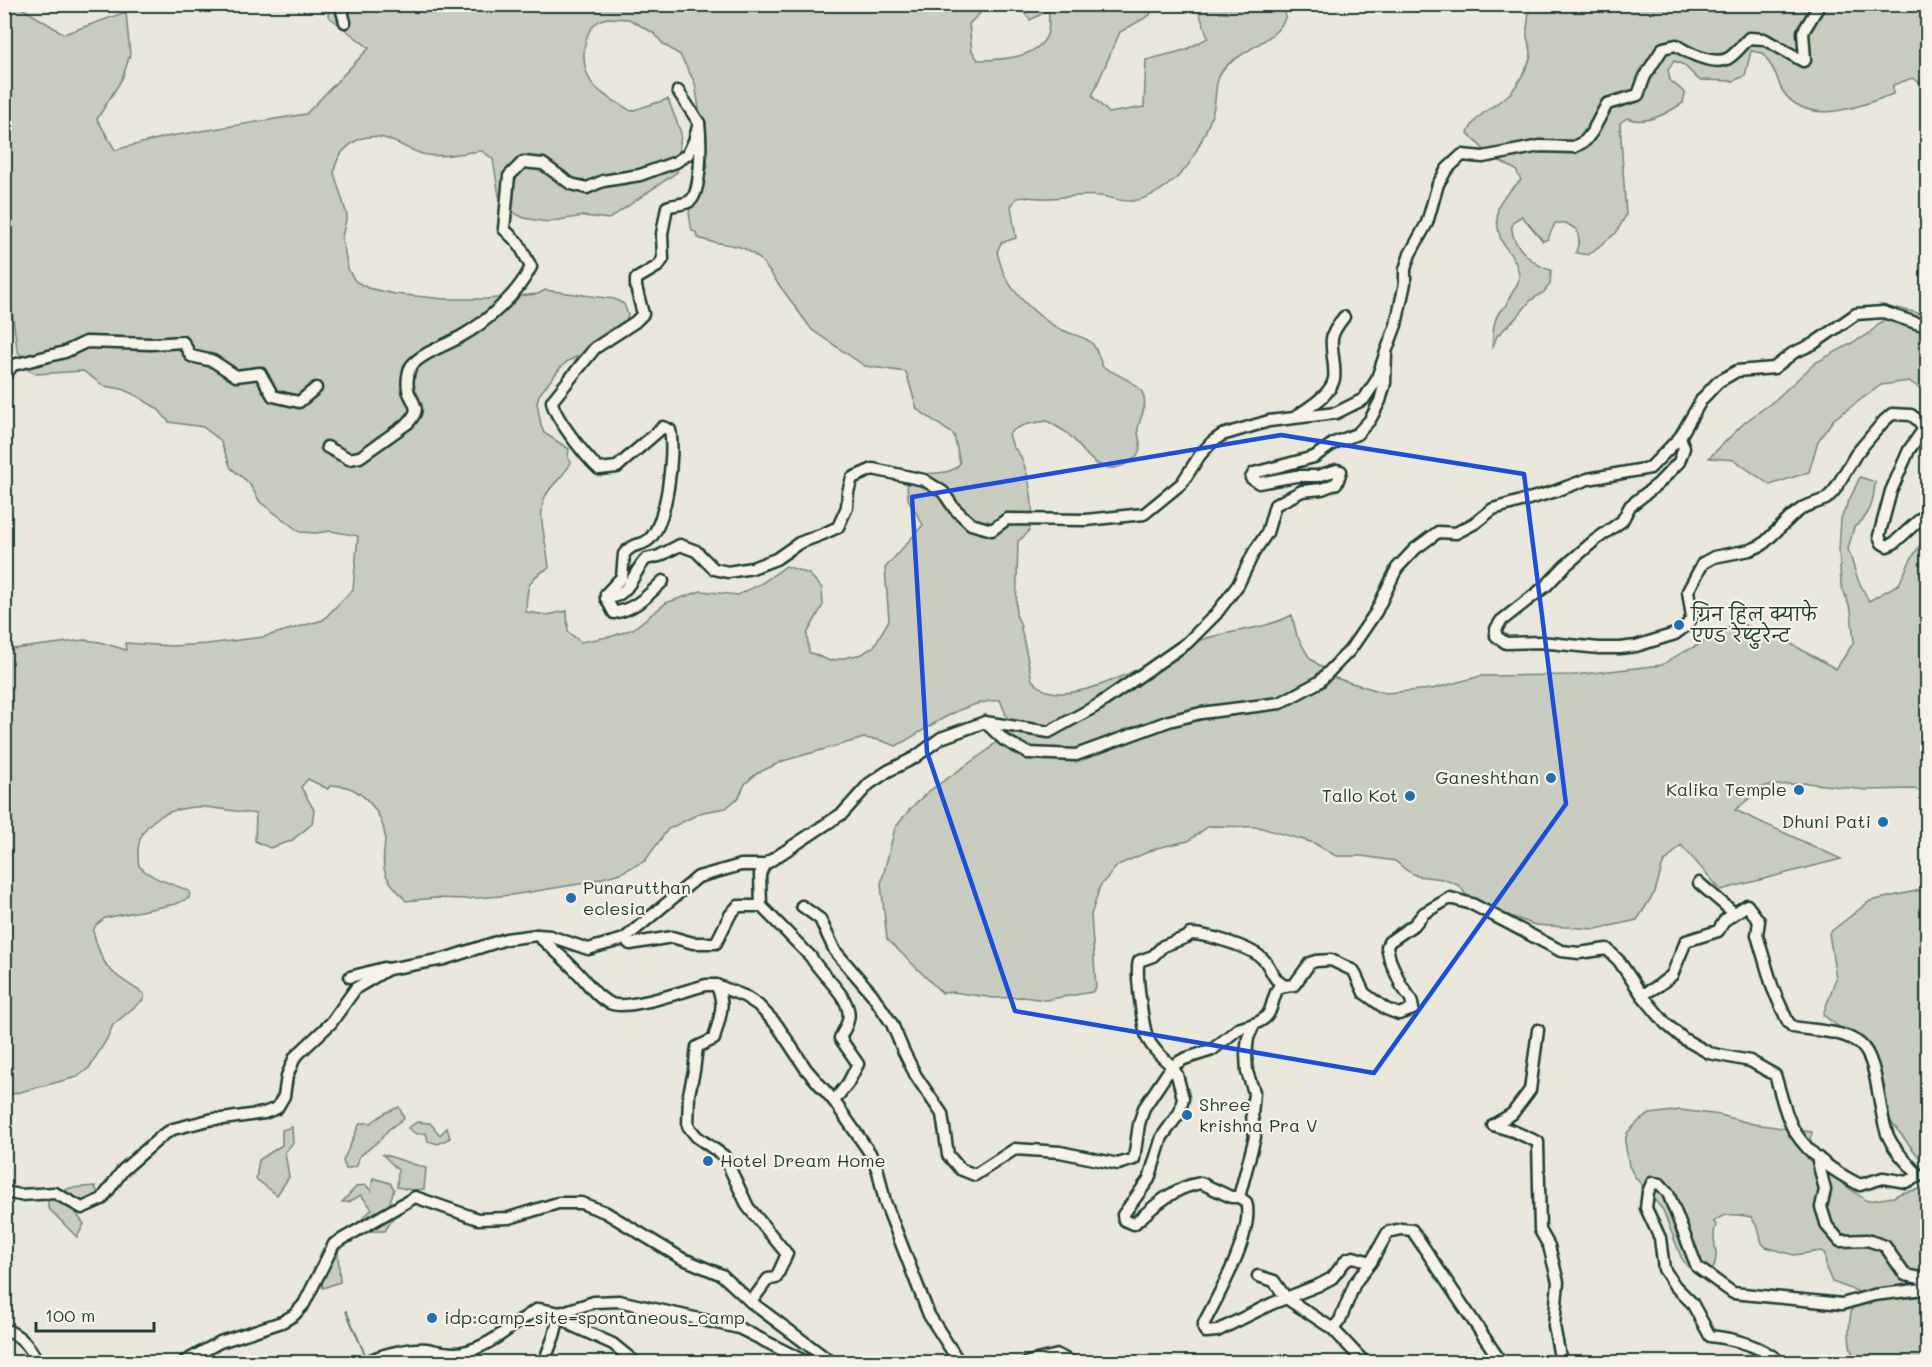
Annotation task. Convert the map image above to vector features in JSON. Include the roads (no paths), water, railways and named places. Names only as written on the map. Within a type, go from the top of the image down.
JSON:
[{"type":"street","points":[[345,22],[342,11],[348,4]]},
{"type":"street","points":[[606,598],[613,597],[628,587],[646,559],[659,556],[680,545],[696,551],[714,569],[728,572],[752,568],[776,558],[799,543],[838,526],[847,507],[852,478],[873,469],[924,480],[943,492],[954,508],[971,524],[992,530],[1007,519],[1086,520],[1144,514],[1182,483],[1200,455],[1222,435],[1260,424],[1336,413],[1364,399],[1376,381],[1396,325],[1410,254],[1427,223],[1438,184],[1447,169],[1462,155],[1483,157],[1540,146],[1574,147],[1585,141],[1592,132],[1606,104],[1638,95],[1644,76],[1663,48],[1676,45],[1691,55],[1716,60],[1727,59],[1749,38],[1764,39],[1803,61],[1805,60],[1803,32],[1820,4]]},
{"type":"street","points":[[663,582],[629,610],[614,613],[606,598],[606,594],[622,577],[624,554],[636,543],[647,541],[660,520],[673,448],[670,430],[663,427],[617,467],[599,469],[581,452],[552,408],[552,401],[595,348],[635,322],[642,314],[636,279],[657,266],[663,259],[662,234],[667,207],[690,201],[697,192],[701,139],[699,123],[678,92]]},
{"type":"street","points":[[327,447],[349,459],[360,457],[408,423],[415,416],[416,406],[415,400],[409,395],[407,380],[411,366],[424,355],[487,320],[525,278],[531,267],[519,244],[504,229],[509,176],[523,162],[543,164],[571,184],[587,188],[603,180],[640,175],[676,162],[688,154],[699,123]]},
{"type":"street","points":[[985,722],[1004,740],[1028,753],[1076,755],[1168,721],[1201,713],[1280,703],[1319,682],[1350,650],[1376,612],[1396,568],[1415,549],[1438,532],[1455,533],[1475,524],[1493,509],[1553,492],[1588,479],[1650,468],[1680,437],[1702,399],[1718,382],[1737,371],[1774,368],[1793,353],[1813,344],[1856,314],[1883,312],[1928,327]]},
{"type":"street","points":[[1293,418],[1310,407],[1329,389],[1334,379],[1333,331],[1344,317]]},
{"type":"street","points":[[4,376],[13,365],[65,352],[86,342],[151,344],[183,342],[191,356],[213,361],[236,376],[260,373],[273,396],[299,402],[316,388]]},
{"type":"street","points":[[834,1101],[848,1083],[858,1064],[840,1038],[849,1018],[847,1004],[811,957],[761,906],[760,874],[764,865],[843,813],[869,784],[914,758],[941,738],[985,722],[1049,732],[1098,705],[1187,643],[1216,614],[1238,585],[1254,552],[1267,533],[1275,505],[1302,491],[1322,489],[1337,483],[1341,476],[1341,471],[1337,470],[1318,476],[1296,476],[1259,483],[1251,478],[1254,473],[1314,457],[1334,443],[1357,434],[1370,420],[1380,401],[1385,383],[1386,352]]},
{"type":"street","points":[[1680,437],[1684,448],[1678,462],[1658,484],[1630,506],[1622,521],[1594,541],[1547,585],[1501,621],[1496,629],[1496,636],[1506,643],[1540,642],[1599,648],[1636,646],[1675,634],[1687,625],[1692,617],[1688,591],[1703,563],[1714,557],[1762,545],[1804,507],[1826,499],[1834,491],[1856,454],[1892,414],[1911,415],[1919,421],[1923,430],[1909,450],[1891,491],[1879,536],[1881,543],[1887,546],[1894,543],[1928,512]]},
{"type":"street","points":[[350,977],[381,968],[388,969],[444,959],[506,939],[537,935],[550,936],[588,949],[624,939],[698,877],[741,865],[764,865]]},
{"type":"street","points":[[1699,884],[1734,913]]},
{"type":"street","points":[[802,906],[820,919],[835,951],[872,994],[892,1024],[916,1076],[942,1114],[948,1155],[960,1169],[975,1175],[1015,1149],[1060,1152],[1118,1164],[1134,1159],[1139,1124],[1144,1108],[1172,1066],[1184,1059],[1212,1050],[1238,1029],[1265,1020],[1278,988],[1294,985],[1310,963],[1331,960],[1354,971],[1364,993],[1386,1009],[1399,1014],[1413,1008],[1412,999],[1397,976],[1386,947],[1389,942],[1415,924],[1424,913],[1450,898],[1472,904],[1561,951],[1579,953],[1607,949],[1619,961],[1642,995],[1684,1040],[1708,1053],[1750,1061],[1775,1075],[1795,1132],[1833,1171],[1860,1185],[1883,1178],[1906,1182],[1919,1176],[1895,1150],[1887,1134],[1871,1058],[1861,1044],[1846,1037],[1793,1027],[1788,1022],[1764,964],[1757,935],[1759,921],[1748,905],[1725,920],[1718,931],[1686,941],[1672,975],[1642,995]]},
{"type":"street","points":[[624,939],[630,944],[672,938],[693,943],[717,943],[730,915],[738,906],[761,906]]},
{"type":"street","points":[[1285,986],[1273,976],[1265,961],[1258,955],[1199,934],[1190,934],[1163,946],[1153,956],[1139,961],[1137,974],[1147,1036],[1157,1052],[1172,1066],[1177,1075],[1183,1098],[1179,1112],[1162,1137],[1149,1179],[1123,1215],[1124,1220],[1134,1224],[1157,1204],[1178,1190],[1194,1184],[1201,1183],[1231,1197],[1239,1197],[1246,1202],[1249,1211],[1246,1228],[1224,1287],[1204,1323],[1206,1332],[1217,1331],[1332,1278],[1347,1259],[1353,1257],[1371,1262]]},
{"type":"street","points":[[537,935],[580,974],[591,990],[612,1004],[622,1005],[706,985],[716,985],[744,996],[758,1005],[777,1025],[806,1069],[834,1101],[875,1162],[885,1202],[929,1315],[959,1362]]},
{"type":"street","points":[[4,1192],[20,1195],[55,1193],[82,1208],[102,1199],[123,1170],[168,1132],[213,1119],[264,1113],[277,1108],[284,1096],[287,1076],[295,1057],[331,1023],[356,988],[388,969]]},
{"type":"street","points":[[716,985],[722,996],[723,1006],[714,1039],[697,1047],[689,1094],[688,1126],[697,1137],[724,1156],[748,1207],[787,1254],[776,1278],[768,1279],[751,1302]]},
{"type":"street","points":[[1239,1197],[1255,1137],[1252,1115],[1254,1092],[1247,1072],[1246,1054],[1248,1038],[1254,1024]]},
{"type":"street","points":[[1538,1030],[1530,1090],[1512,1114],[1492,1125],[1538,1142],[1540,1230],[1550,1246],[1558,1282],[1554,1326],[1561,1362]]},
{"type":"street","points":[[1780,1362],[1772,1355],[1745,1343],[1710,1336],[1692,1303],[1675,1286],[1664,1269],[1660,1238],[1646,1208],[1648,1192],[1652,1183],[1660,1184],[1668,1193],[1697,1267],[1732,1293],[1842,1304],[1874,1295],[1924,1289],[1926,1284],[1921,1278],[1905,1275],[1885,1246],[1867,1240],[1840,1240],[1827,1226],[1821,1207],[1825,1190],[1817,1157]]},
{"type":"street","points":[[184,1362],[220,1342],[282,1322],[294,1315],[304,1304],[334,1244],[415,1197],[478,1219],[510,1218],[558,1203],[581,1203],[605,1212],[687,1261],[722,1275],[751,1302],[826,1361]]},
{"type":"street","points":[[1333,1329],[1341,1320],[1355,1283],[1371,1262],[1388,1232],[1401,1229],[1412,1230],[1501,1362]]},
{"type":"street","points":[[1258,1276],[1274,1281],[1286,1298],[1333,1329],[1364,1362]]},
{"type":"street","points":[[368,1362],[377,1356],[423,1349],[461,1353],[490,1344],[538,1309],[560,1313],[594,1302],[619,1301],[739,1328],[806,1362]]},
{"type":"street","points":[[544,1362],[560,1313]]},
{"type":"street","points":[[560,1313],[573,1326],[614,1344],[635,1362]]},
{"type":"street","points":[[4,1329],[20,1336],[30,1347],[38,1362]]},
{"type":"street","points":[[1028,1362],[1058,1355],[1071,1362]]},
{"type":"waterway","points":[[346,1311],[366,1357]]},
{"type":"place","name":"ग्रिन हिल क्याफे एण्ड रेष्टुरेन्ट","points":[[1679,625]]},
{"type":"place","name":"Ganeshthan","points":[[1551,778]]},
{"type":"place","name":"Kalika Temple","points":[[1799,790]]},
{"type":"place","name":"Tallo Kot","points":[[1410,796]]},
{"type":"place","name":"Dhuni Pati","points":[[1883,822]]},
{"type":"place","name":"Punarutthan eclesia","points":[[571,898]]},
{"type":"place","name":"Shree krishna Pra V","points":[[1187,1115]]},
{"type":"place","name":"Hotel Dream Home","points":[[708,1161]]},
{"type":"place","name":"idp:camp_site=spontaneous_camp","points":[[432,1318]]}]
